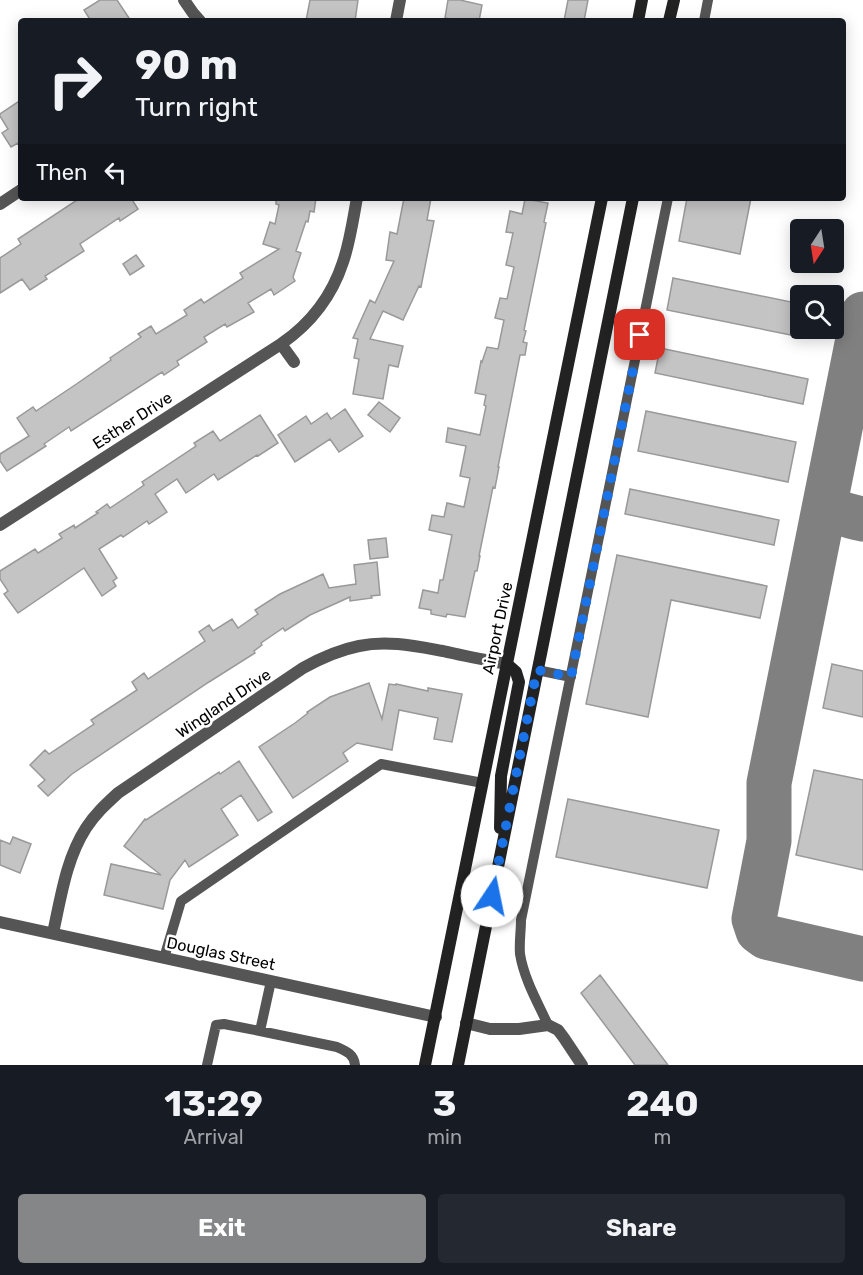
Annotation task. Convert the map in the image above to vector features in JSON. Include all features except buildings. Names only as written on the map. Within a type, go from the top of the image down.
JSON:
[{"type":"main road","points":[[639,18],[642,0]]},
{"type":"main road","points":[[670,18],[674,0]]},
{"type":"main road","name":"Airport Drive","points":[[425,1065],[601,201]]},
{"type":"main road","points":[[458,1065],[632,201]]},
{"type":"main road","points":[[500,853],[501,776],[519,682],[516,672],[507,664]]},
{"type":"street","points":[[184,0],[197,18]]},
{"type":"street","points":[[397,18],[400,0]]},
{"type":"street","points":[[0,204],[18,192]]},
{"type":"street","name":"Esther Drive","points":[[0,525],[281,344],[307,323],[322,305],[343,262],[356,201]]},
{"type":"street","points":[[281,344],[294,362]]},
{"type":"street","name":"Wingland Drive","points":[[53,933],[66,873],[74,851],[86,828],[99,811],[118,793],[303,668],[340,651],[361,645],[382,643],[406,644],[507,664]]},
{"type":"street","name":"Douglas Street","points":[[0,922],[435,1017]]},
{"type":"street","points":[[466,1023],[490,1029],[519,1029],[549,1025],[558,1030],[582,1065]]},
{"type":"lane","points":[[705,18],[708,0]]},
{"type":"lane","points":[[549,1025],[522,964],[521,920],[667,201]]},
{"type":"lane","points":[[537,670],[571,677]]},
{"type":"lane","points":[[164,958],[181,901],[381,764],[483,783]]},
{"type":"lane","points":[[260,1031],[271,981]]},
{"type":"lane","points":[[207,1065],[216,1025],[224,1024],[337,1047],[353,1056],[355,1065]]},
{"type":"taxiway","points":[[863,314],[769,783],[769,841],[754,919],[758,931],[766,937],[863,959]]},
{"type":"taxiway","points":[[827,493],[831,505],[839,512],[863,519]]},
{"type":"route","points":[[492,896],[537,670],[571,677],[640,335]]}]
